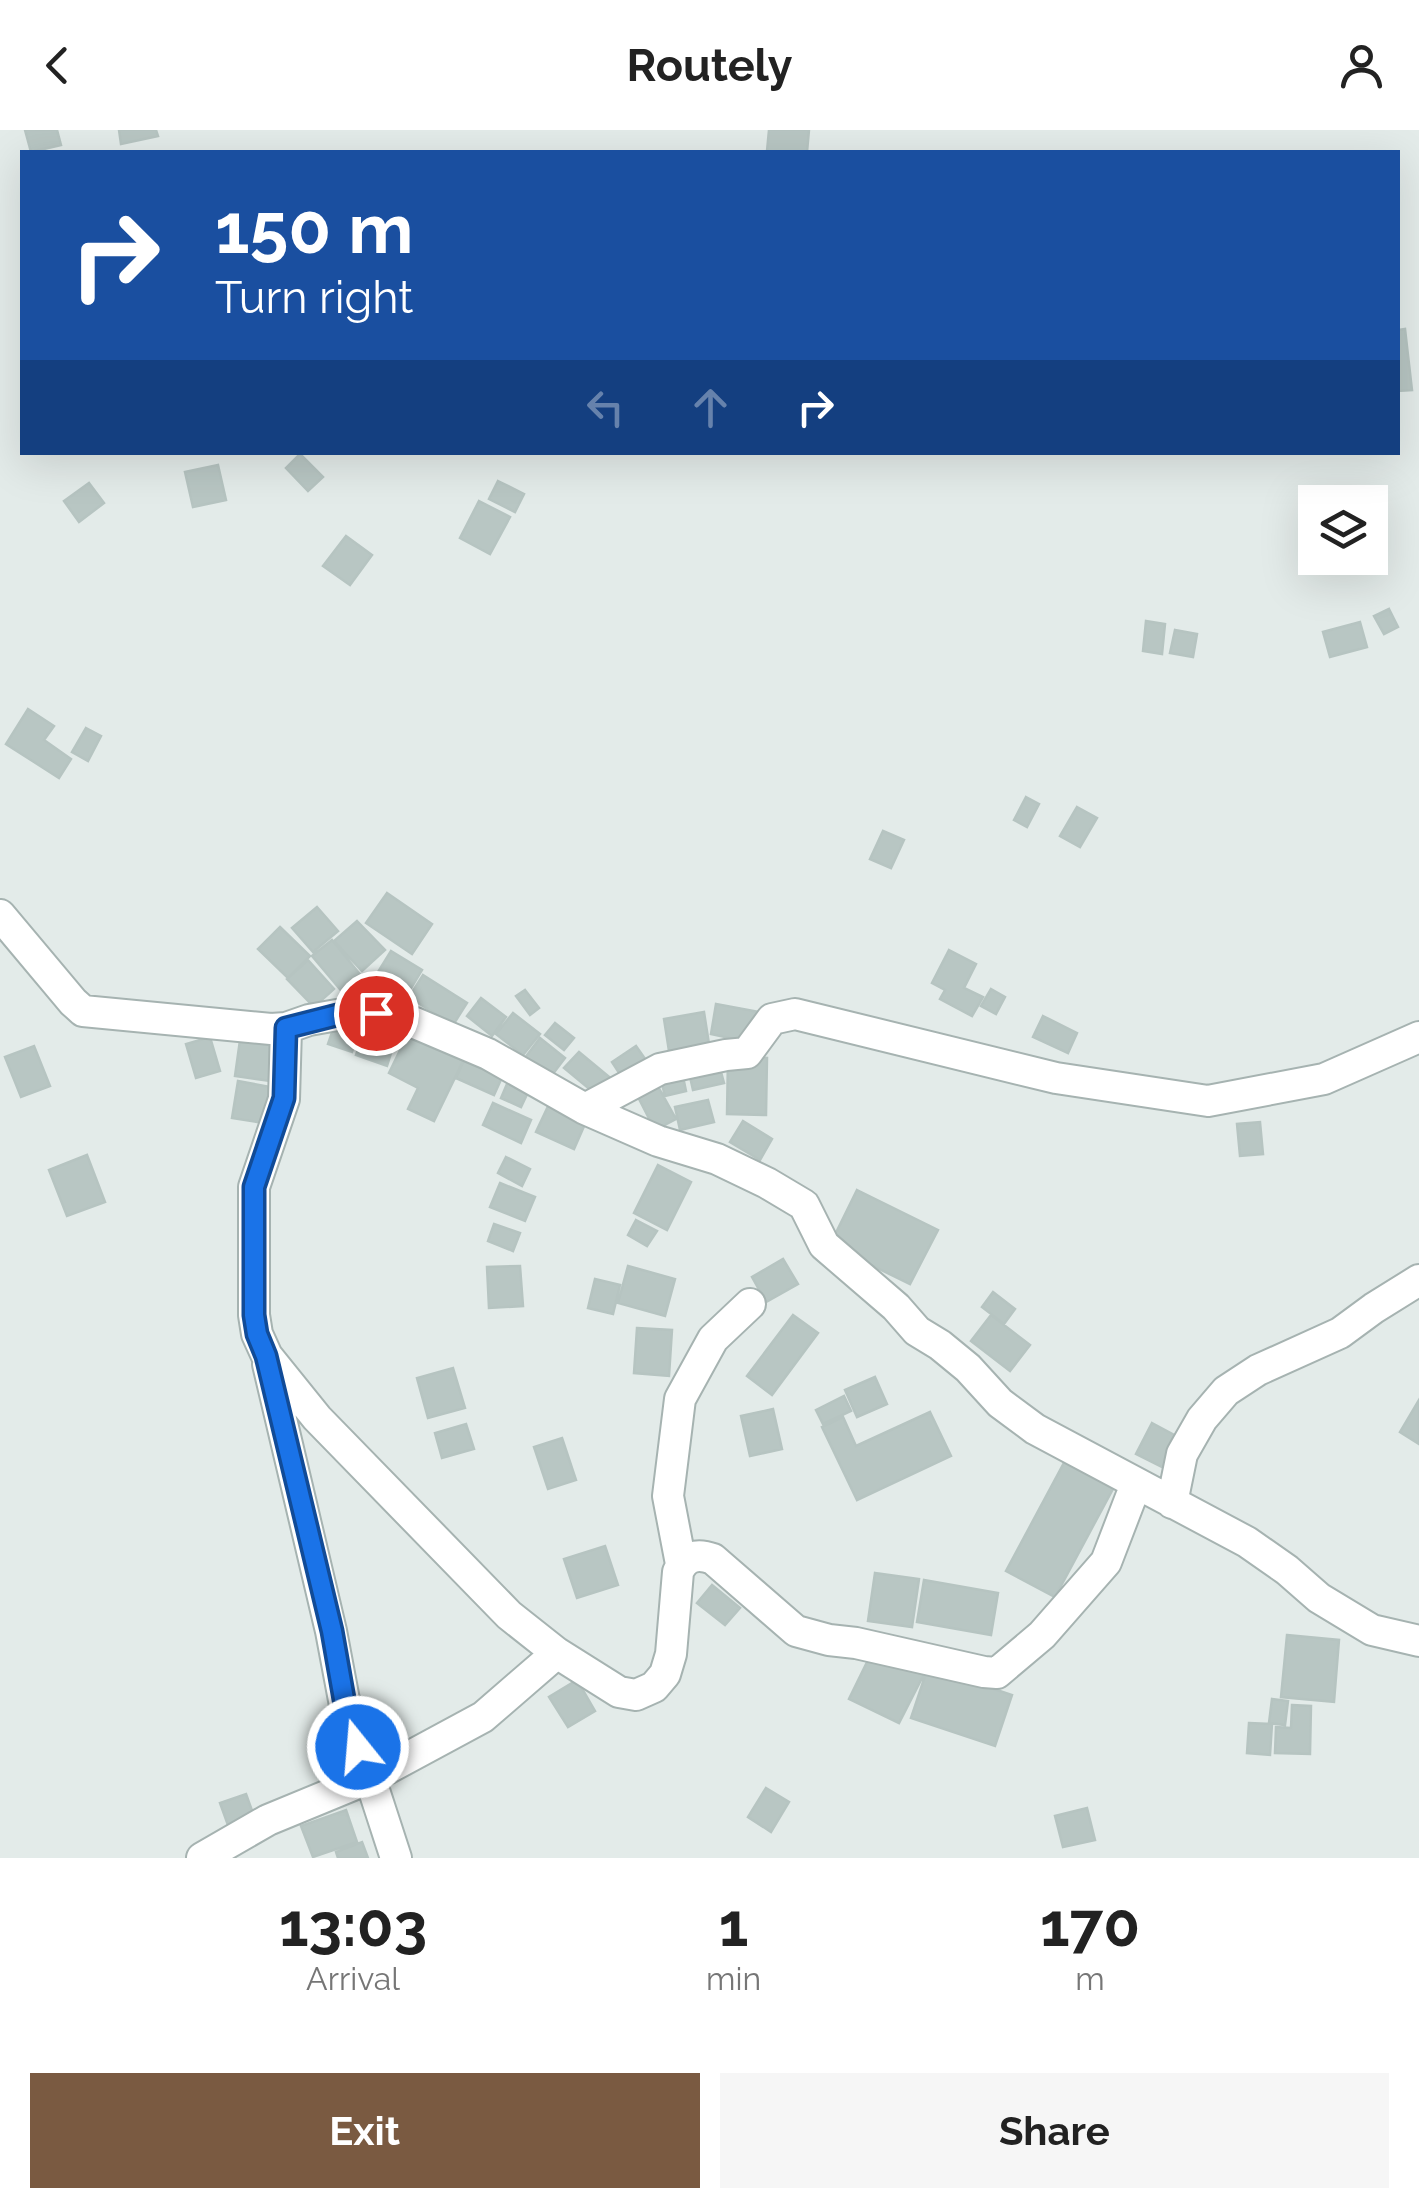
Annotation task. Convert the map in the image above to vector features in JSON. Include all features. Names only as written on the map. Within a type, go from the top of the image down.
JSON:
[{"type":"street","points":[[0,916],[83,1011],[271,1029],[337,1015],[376,1013],[415,1024],[488,1054],[585,1109],[658,1141],[717,1160],[804,1205],[824,1245],[896,1307],[917,1332],[968,1368],[1000,1403],[1035,1429],[1247,1542],[1319,1598],[1372,1630],[1419,1642]]},
{"type":"street","points":[[585,1109],[660,1069],[747,1054],[772,1019],[796,1014],[1056,1078],[1208,1101],[1324,1079],[1419,1037]]},
{"type":"street","points":[[286,1028],[284,1098],[254,1187],[254,1315],[332,1631],[347,1716],[396,1858]]},
{"type":"street","points":[[1172,1504],[1182,1454],[1202,1419],[1226,1390],[1258,1370],[1340,1333],[1419,1280]]},
{"type":"street","points":[[681,1564],[668,1496],[680,1399],[713,1339],[750,1304]]},
{"type":"street","points":[[266,1356],[317,1418],[509,1615],[556,1653],[619,1692],[636,1696],[654,1687],[665,1674],[671,1654],[678,1572],[690,1556],[703,1555],[713,1559],[796,1631],[997,1673],[1042,1635],[1106,1562],[1136,1484]]},
{"type":"street","points":[[202,1858],[268,1820],[370,1778],[483,1717],[556,1653]]},
{"type":"building","points":[[25,130],[57,130],[61,145],[30,150]]},
{"type":"building","points":[[119,130],[156,130],[158,136],[121,144]]},
{"type":"building","points":[[769,130],[809,130],[807,150],[767,150]]},
{"type":"building","points":[[1405,329],[1412,390],[1400,391],[1400,330]]},
{"type":"building","points":[[301,455],[323,477],[308,491],[286,468]]},
{"type":"building","points":[[218,465],[226,500],[193,507],[185,472]]},
{"type":"building","points":[[498,481],[524,494],[515,512],[489,499]]},
{"type":"building","points":[[89,483],[104,503],[79,522],[64,501]]},
{"type":"building","points":[[479,501],[510,517],[490,554],[460,538]]},
{"type":"building","points":[[346,536],[372,555],[350,585],[323,566]]},
{"type":"building","points":[[1389,609],[1398,627],[1384,634],[1374,616]]},
{"type":"building","points":[[1146,621],[1165,624],[1162,654],[1143,651]]},
{"type":"building","points":[[1360,622],[1367,647],[1330,657],[1323,632]]},
{"type":"building","points":[[1175,630],[1197,634],[1193,657],[1170,653]]},
{"type":"building","points":[[28,709],[54,726],[44,740],[71,759],[59,778],[6,744]]},
{"type":"building","points":[[86,728],[101,736],[88,761],[72,752]]},
{"type":"building","points":[[1026,797],[1039,804],[1027,827],[1014,820]]},
{"type":"building","points":[[1077,807],[1097,818],[1080,847],[1060,836]]},
{"type":"building","points":[[883,831],[904,840],[891,868],[870,859]]},
{"type":"building","points":[[387,893],[432,924],[412,954],[366,923]]},
{"type":"building","points":[[317,907],[338,931],[313,952],[292,928]]},
{"type":"building","points":[[357,921],[385,950],[362,971],[334,941]]},
{"type":"building","points":[[280,927],[310,956],[288,978],[258,949]]},
{"type":"building","points":[[332,940],[363,978],[344,994],[312,956]]},
{"type":"building","points":[[949,950],[976,964],[964,988],[983,997],[972,1016],[940,999],[945,990],[932,983]]},
{"type":"building","points":[[391,951],[422,970],[404,1000],[373,980]]},
{"type":"building","points":[[308,960],[334,989],[314,1007],[287,979]]},
{"type":"building","points":[[423,975],[467,1003],[453,1025],[409,997]]},
{"type":"building","points":[[991,989],[1005,997],[996,1014],[981,1006]]},
{"type":"building","points":[[525,990],[539,1008],[530,1015],[516,996]]},
{"type":"building","points":[[481,998],[506,1017],[492,1036],[467,1016]]},
{"type":"building","points":[[716,1004],[759,1012],[753,1043],[711,1034]]},
{"type":"building","points":[[704,1012],[709,1044],[669,1051],[664,1019]]},
{"type":"building","points":[[513,1013],[540,1034],[523,1055],[496,1034]]},
{"type":"building","points":[[1043,1016],[1077,1033],[1068,1053],[1033,1037]]},
{"type":"building","points":[[336,1021],[359,1030],[352,1052],[328,1044]]},
{"type":"building","points":[[555,1023],[574,1038],[564,1050],[545,1035]]},
{"type":"building","points":[[366,1027],[396,1037],[387,1066],[356,1055]]},
{"type":"building","points":[[409,1032],[464,1059],[434,1121],[408,1109],[418,1088],[389,1073]]},
{"type":"building","points":[[241,1033],[278,1039],[271,1081],[235,1076]]},
{"type":"building","points":[[210,1037],[220,1071],[196,1078],[186,1044]]},
{"type":"building","points":[[540,1038],[565,1058],[549,1079],[524,1059]]},
{"type":"building","points":[[34,1046],[50,1086],[21,1097],[5,1057]]},
{"type":"building","points":[[636,1046],[650,1066],[625,1082],[612,1062]]},
{"type":"building","points":[[579,1052],[613,1080],[598,1096],[564,1068]]},
{"type":"building","points":[[466,1056],[504,1073],[494,1095],[456,1078]]},
{"type":"building","points":[[728,1057],[767,1058],[766,1115],[727,1114]]},
{"type":"building","points":[[718,1061],[724,1083],[693,1090],[688,1068]]},
{"type":"building","points":[[681,1067],[686,1091],[665,1096],[659,1072]]},
{"type":"building","points":[[510,1077],[531,1086],[521,1107],[501,1098]]},
{"type":"building","points":[[238,1081],[270,1087],[264,1123],[232,1118]]},
{"type":"building","points":[[655,1081],[676,1119],[655,1130],[635,1091]]},
{"type":"building","points":[[551,1100],[588,1117],[574,1149],[536,1132]]},
{"type":"building","points":[[708,1100],[714,1122],[680,1130],[675,1107]]},
{"type":"building","points":[[493,1103],[531,1120],[521,1143],[483,1125]]},
{"type":"building","points":[[743,1121],[772,1139],[760,1160],[730,1142]]},
{"type":"building","points":[[1260,1122],[1263,1154],[1240,1156],[1237,1124]]},
{"type":"building","points":[[87,1155],[105,1202],[67,1216],[49,1170]]},
{"type":"building","points":[[506,1157],[530,1169],[522,1186],[498,1173]]},
{"type":"building","points":[[658,1165],[691,1182],[667,1230],[634,1213]]},
{"type":"building","points":[[500,1183],[535,1197],[525,1221],[490,1207]]},
{"type":"building","points":[[857,1190],[938,1230],[910,1284],[830,1245]]},
{"type":"building","points":[[636,1220],[657,1231],[647,1246],[628,1235]]},
{"type":"building","points":[[494,1224],[520,1233],[513,1251],[488,1241]]},
{"type":"building","points":[[783,1259],[798,1284],[766,1302],[752,1277]]},
{"type":"building","points":[[520,1266],[523,1306],[489,1308],[487,1267]]},
{"type":"building","points":[[628,1266],[675,1279],[665,1316],[618,1303]]},
{"type":"building","points":[[595,1279],[620,1285],[613,1314],[588,1308]]},
{"type":"building","points":[[993,1292],[1015,1309],[1004,1324],[982,1307]]},
{"type":"building","points":[[793,1315],[818,1333],[772,1395],[747,1376]]},
{"type":"building","points":[[991,1315],[1030,1345],[1010,1371],[971,1341]]},
{"type":"building","points":[[637,1328],[672,1330],[669,1376],[634,1373]]},
{"type":"building","points":[[453,1368],[465,1408],[428,1418],[417,1378]]},
{"type":"building","points":[[875,1377],[887,1404],[857,1417],[845,1390]]},
{"type":"building","points":[[844,1396],[851,1411],[823,1424],[816,1410]]},
{"type":"building","points":[[1419,1400],[1419,1444],[1400,1432]]},
{"type":"building","points":[[773,1409],[782,1449],[750,1456],[741,1416]]},
{"type":"building","points":[[930,1412],[951,1456],[857,1500],[822,1427],[843,1417],[856,1446]]},
{"type":"building","points":[[1152,1423],[1180,1438],[1168,1470],[1136,1454]]},
{"type":"building","points":[[466,1424],[474,1449],[442,1458],[435,1433]]},
{"type":"building","points":[[562,1438],[576,1480],[548,1489],[534,1447]]},
{"type":"building","points":[[1065,1461],[1114,1487],[1055,1597],[1006,1571]]},
{"type":"building","points":[[605,1546],[618,1585],[577,1598],[564,1559]]},
{"type":"building","points":[[875,1573],[919,1579],[912,1627],[868,1621]]},
{"type":"building","points":[[924,1580],[998,1593],[991,1635],[917,1622]]},
{"type":"building","points":[[712,1585],[740,1608],[725,1625],[697,1603]]},
{"type":"building","points":[[1287,1635],[1339,1640],[1334,1702],[1281,1697]]},
{"type":"building","points":[[873,1650],[924,1674],[899,1723],[849,1699]]},
{"type":"building","points":[[928,1667],[1012,1695],[995,1746],[911,1718]]},
{"type":"building","points":[[577,1680],[595,1711],[568,1727],[549,1697]]},
{"type":"building","points":[[1272,1699],[1288,1701],[1285,1725],[1269,1723]]},
{"type":"building","points":[[1292,1705],[1311,1706],[1310,1754],[1275,1753],[1276,1727],[1291,1728]]},
{"type":"building","points":[[1249,1723],[1272,1724],[1270,1755],[1247,1753]]},
{"type":"building","points":[[766,1788],[789,1802],[771,1832],[748,1817]]},
{"type":"building","points":[[246,1794],[255,1819],[229,1828],[220,1803]]},
{"type":"building","points":[[1087,1808],[1095,1840],[1063,1847],[1055,1816]]},
{"type":"building","points":[[346,1810],[357,1842],[313,1857],[301,1826]]},
{"type":"building","points":[[362,1842],[368,1858],[338,1858],[336,1852]]},
{"type":"route","points":[[358,1747],[347,1716],[332,1631],[266,1356],[257,1334],[254,1187],[284,1098],[286,1028],[337,1015],[376,1013]]}]
